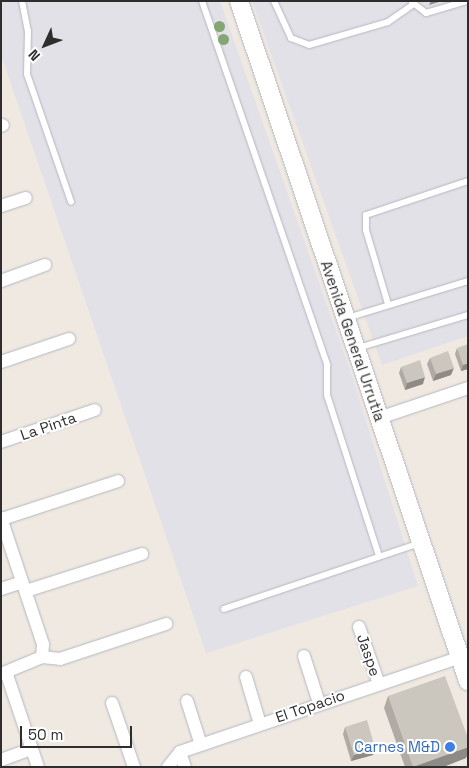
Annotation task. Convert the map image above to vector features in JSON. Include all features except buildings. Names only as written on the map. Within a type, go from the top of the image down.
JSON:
[{"type":"main road","name":"Avenida General Urrutia","points":[[239,1],[468,681]]},
{"type":"street","points":[[1,206],[26,198]]},
{"type":"street","points":[[1,281],[45,266]]},
{"type":"street","points":[[1,362],[69,339]]},
{"type":"street","points":[[379,418],[467,392]]},
{"type":"street","name":"La Pinta","points":[[1,442],[95,410]]},
{"type":"street","points":[[42,656],[43,644],[2,518],[118,481]]},
{"type":"street","points":[[1,589],[24,586],[142,554]]},
{"type":"street","points":[[38,767],[4,673],[42,656],[60,659],[166,624]]},
{"type":"street","name":"Jaspe","points":[[359,627],[379,684]]},
{"type":"street","points":[[304,656],[319,703]]},
{"type":"street","name":"El Topacio","points":[[180,752],[319,703],[460,657]]},
{"type":"street","points":[[246,677],[260,724]]},
{"type":"street","points":[[187,701],[201,746]]},
{"type":"street","points":[[112,703],[134,767]]},
{"type":"street","points":[[1,760],[32,749]]},
{"type":"street","points":[[168,767],[180,752]]},
{"type":"street","points":[[180,752],[185,767]]},
{"type":"lane","points":[[22,1],[28,31],[27,74],[71,202]]},
{"type":"lane","points":[[202,1],[327,365],[327,395],[379,556]]},
{"type":"lane","points":[[274,1],[291,38],[309,45],[388,22],[412,3],[426,13],[467,1]]},
{"type":"lane","points":[[388,304],[366,230],[366,215],[468,181]]},
{"type":"lane","points":[[346,318],[468,281]]},
{"type":"lane","points":[[357,349],[468,315]]},
{"type":"lane","points":[[224,609],[421,542]]},
{"type":"shaded area","points":[[1,1],[220,1],[352,376],[418,586],[206,653],[1,55]]},
{"type":"shaded area","points":[[252,1],[468,1],[468,336],[382,365]]},
{"type":"place","name":"Carnes M&D","points":[[450,747]]}]
